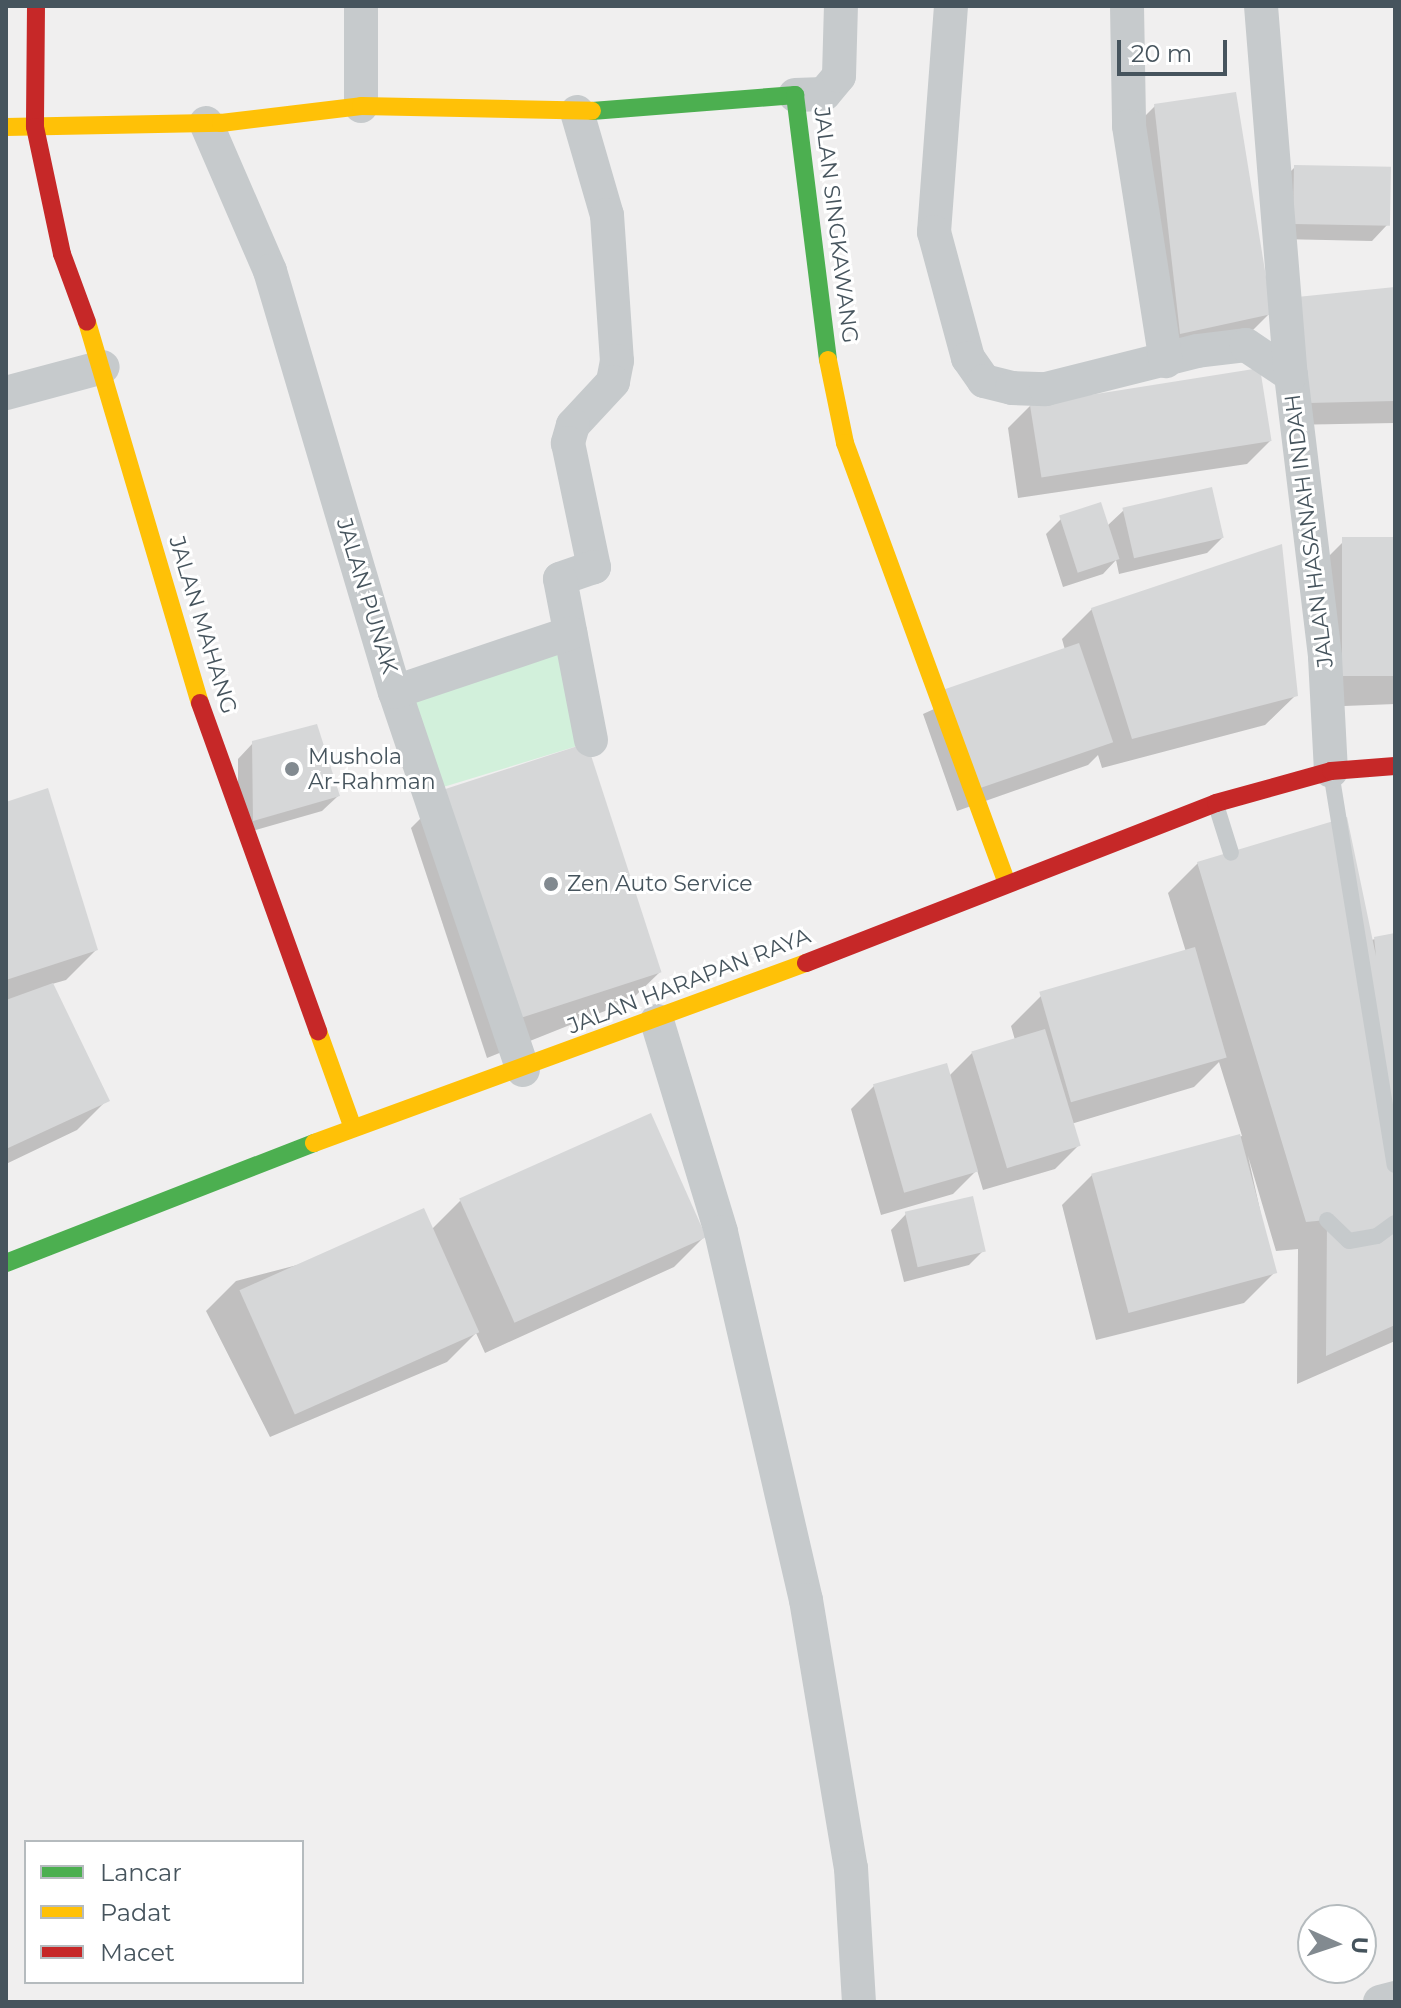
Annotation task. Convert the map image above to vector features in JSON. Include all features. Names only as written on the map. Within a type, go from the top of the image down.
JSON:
[{"type":"street","name":"JALAN MAHANG","points":[[36,6],[35,127],[62,254],[103,367],[182,654],[353,1128]]},
{"type":"street","points":[[361,6],[361,106]]},
{"type":"street","points":[[795,95],[824,94],[839,76],[841,6]]},
{"type":"street","name":"JALAN HASANAH INDAH","points":[[951,6],[934,232],[968,358],[984,381],[1046,389],[1246,345],[1291,375],[1325,657],[1331,771]]},
{"type":"street","points":[[1127,6],[1129,126],[1166,361]]},
{"type":"street","points":[[1261,6],[1291,375]]},
{"type":"street","name":"JALAN SINGKAWANG","points":[[6,127],[206,123],[361,106],[577,112],[795,95],[832,392],[842,430],[1006,881]]},
{"type":"street","points":[[577,112],[607,215],[617,361],[613,382],[573,425],[568,443],[594,567],[560,579],[591,740]]},
{"type":"street","name":"JALAN PUNAK","points":[[206,123],[270,271],[395,692],[523,1070]]},
{"type":"street","points":[[6,393],[103,367]]},
{"type":"street","points":[[395,692],[570,633]]},
{"type":"street","name":"JALAN HARAPAN RAYA","points":[[6,1263],[353,1128],[657,1021],[1006,881],[1216,803],[1331,771],[1395,766]]},
{"type":"street","points":[[657,1021],[721,1232],[806,1600],[851,1868],[859,2002]]},
{"type":"street","points":[[1380,2002],[1395,1998]]},
{"type":"lane","points":[[1331,771],[1395,1165]]},
{"type":"lane","points":[[1216,803],[1231,853]]},
{"type":"lane","points":[[1327,1220],[1349,1241],[1377,1236],[1395,1223]]},
{"type":"green space","points":[[560,652],[588,743],[437,789],[409,698]]},
{"type":"building","points":[[1236,92],[1272,314],[1180,334],[1154,104]]},
{"type":"building","points":[[1294,165],[1391,167],[1390,226],[1293,224]]},
{"type":"building","points":[[1395,287],[1395,401],[1308,403],[1297,297]]},
{"type":"building","points":[[1260,368],[1272,441],[1041,478],[1030,404]]},
{"type":"building","points":[[1212,487],[1224,538],[1134,558],[1122,508]]},
{"type":"building","points":[[1101,502],[1120,559],[1078,573],[1059,516]]},
{"type":"building","points":[[1342,537],[1395,537],[1395,676],[1342,676]]},
{"type":"building","points":[[1282,544],[1298,696],[1132,739],[1091,608]]},
{"type":"building","points":[[1079,643],[1113,742],[979,789],[945,689]]},
{"type":"building","name":"Mushola Ar-Rahman","points":[[317,724],[340,796],[253,821],[252,741]]},
{"type":"building","name":"Zen Auto Service","points":[[587,743],[661,972],[512,1021],[438,792]]},
{"type":"building","points":[[48,788],[98,950],[6,980],[6,802]]},
{"type":"building","points":[[1347,817],[1376,956],[1374,937],[1395,933],[1395,1325],[1326,1356],[1327,1220],[1306,1222],[1197,862]]},
{"type":"building","points":[[1195,947],[1227,1058],[1071,1102],[1039,992]]},
{"type":"building","points":[[53,983],[110,1101],[6,1149],[6,1000]]},
{"type":"building","points":[[1045,1029],[1081,1146],[1007,1168],[971,1052]]},
{"type":"building","points":[[947,1063],[978,1172],[904,1193],[873,1084]]},
{"type":"building","points":[[651,1113],[706,1237],[514,1323],[459,1198]]},
{"type":"building","points":[[1240,1134],[1277,1273],[1129,1313],[1091,1174]]},
{"type":"building","points":[[973,1196],[986,1252],[918,1267],[905,1212]]},
{"type":"building","points":[[424,1208],[479,1332],[295,1414],[239,1290]]},
{"type":"traffic: fast","points":[[592,111],[795,95],[828,360]]},
{"type":"traffic: fast","points":[[6,1263],[314,1143]]},
{"type":"traffic: slow","points":[[6,127],[221,123],[361,106],[592,111]]},
{"type":"traffic: slow","points":[[87,322],[200,703]]},
{"type":"traffic: slow","points":[[828,360],[845,443],[1006,881]]},
{"type":"traffic: slow","points":[[314,1143],[806,963]]},
{"type":"traffic: slow","points":[[318,1031],[353,1128]]},
{"type":"traffic: jam","points":[[36,6],[35,127],[62,254],[87,322]]},
{"type":"traffic: jam","points":[[200,703],[318,1031]]},
{"type":"traffic: jam","points":[[806,963],[1216,803],[1331,771],[1395,766]]},
{"type":"place","name":"Mushola Ar-Rahman","points":[[292,769]]},
{"type":"place","name":"Zen Auto Service","points":[[551,884]]}]
